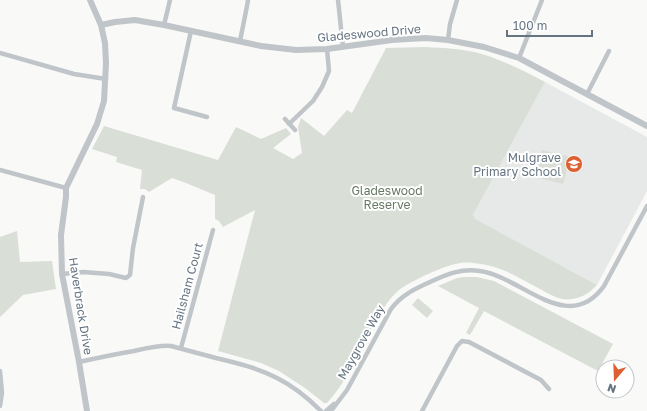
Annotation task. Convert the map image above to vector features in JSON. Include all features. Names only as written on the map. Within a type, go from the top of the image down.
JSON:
[{"type":"street","name":"Haverbrack Drive","points":[[87,411],[62,274],[61,235],[66,188],[99,118],[104,101],[106,63],[104,42],[101,26],[90,0]]},
{"type":"street","points":[[164,25],[170,0]]},
{"type":"street","points":[[240,41],[248,0]]},
{"type":"street","points":[[338,0],[343,47]]},
{"type":"street","points":[[448,40],[450,24],[457,0]]},
{"type":"street","points":[[519,58],[542,0]]},
{"type":"street","name":"Gladeswood Drive","points":[[101,26],[115,22],[135,20],[261,46],[296,50],[327,49],[392,40],[426,38],[448,40],[484,47],[519,58],[647,126]]},
{"type":"street","points":[[191,31],[174,108],[207,116]]},
{"type":"street","points":[[289,124],[313,101],[322,87],[329,71],[327,49]]},
{"type":"street","points":[[587,94],[609,51]]},
{"type":"street","points":[[0,53],[74,74],[106,79]]},
{"type":"street","points":[[285,119],[295,130]]},
{"type":"street","points":[[0,170],[66,188]]},
{"type":"street","points":[[62,274],[83,272],[109,274],[126,278],[130,275],[133,248],[143,197]]},
{"type":"street","name":"Maygrove Way","points":[[326,411],[347,390],[390,309],[411,291],[458,271],[479,270],[490,272],[502,277],[554,304],[566,306],[581,304],[594,297],[604,286],[647,206]]},
{"type":"street","points":[[642,216],[647,219]]},
{"type":"street","name":"Hailsham Court","points":[[181,348],[213,230]]},
{"type":"street","points":[[424,410],[457,346],[462,341],[469,342],[541,380],[549,389]]},
{"type":"street","points":[[79,362],[158,346],[181,348],[245,365],[269,374],[290,386],[321,411]]},
{"type":"street","points":[[0,371],[2,393],[0,406]]},
{"type":"street","name":"Maygrove Way","points":[[331,411],[338,400]]},
{"type":"shaded area","name":"Mulgrave Primary School","points":[[545,82],[647,137],[647,191],[597,285],[474,219],[473,215]]},
{"type":"green space","name":"Gladeswood Reserve","points":[[386,48],[447,48],[482,54],[514,66],[545,82],[473,215],[475,219],[597,285],[590,292],[577,298],[562,299],[553,296],[519,277],[497,268],[481,264],[460,263],[428,274],[405,286],[391,298],[372,327],[341,385],[327,403],[324,403],[305,388],[279,371],[261,363],[218,351],[255,210],[223,227],[219,221],[215,219],[215,195],[172,178],[149,192],[145,189],[140,189],[142,170],[116,162],[117,157],[92,149],[104,126],[218,160],[236,127],[261,139],[286,128],[291,134],[273,148],[293,159],[302,153],[298,127],[301,118],[324,136],[347,110],[352,113]]},
{"type":"green space","points":[[542,150],[570,157],[563,184],[535,177]]},
{"type":"green space","points":[[17,231],[20,262],[52,261],[56,289],[23,295],[0,317],[0,237]]},
{"type":"green space","points":[[477,277],[494,281],[613,344],[605,359],[595,359],[595,369],[484,311],[470,335],[466,333],[479,308],[438,286],[457,278]]},
{"type":"green space","points":[[418,298],[433,311],[427,318],[412,305]]},
{"type":"place","name":"Mulgrave Primary School","points":[[574,164]]}]
